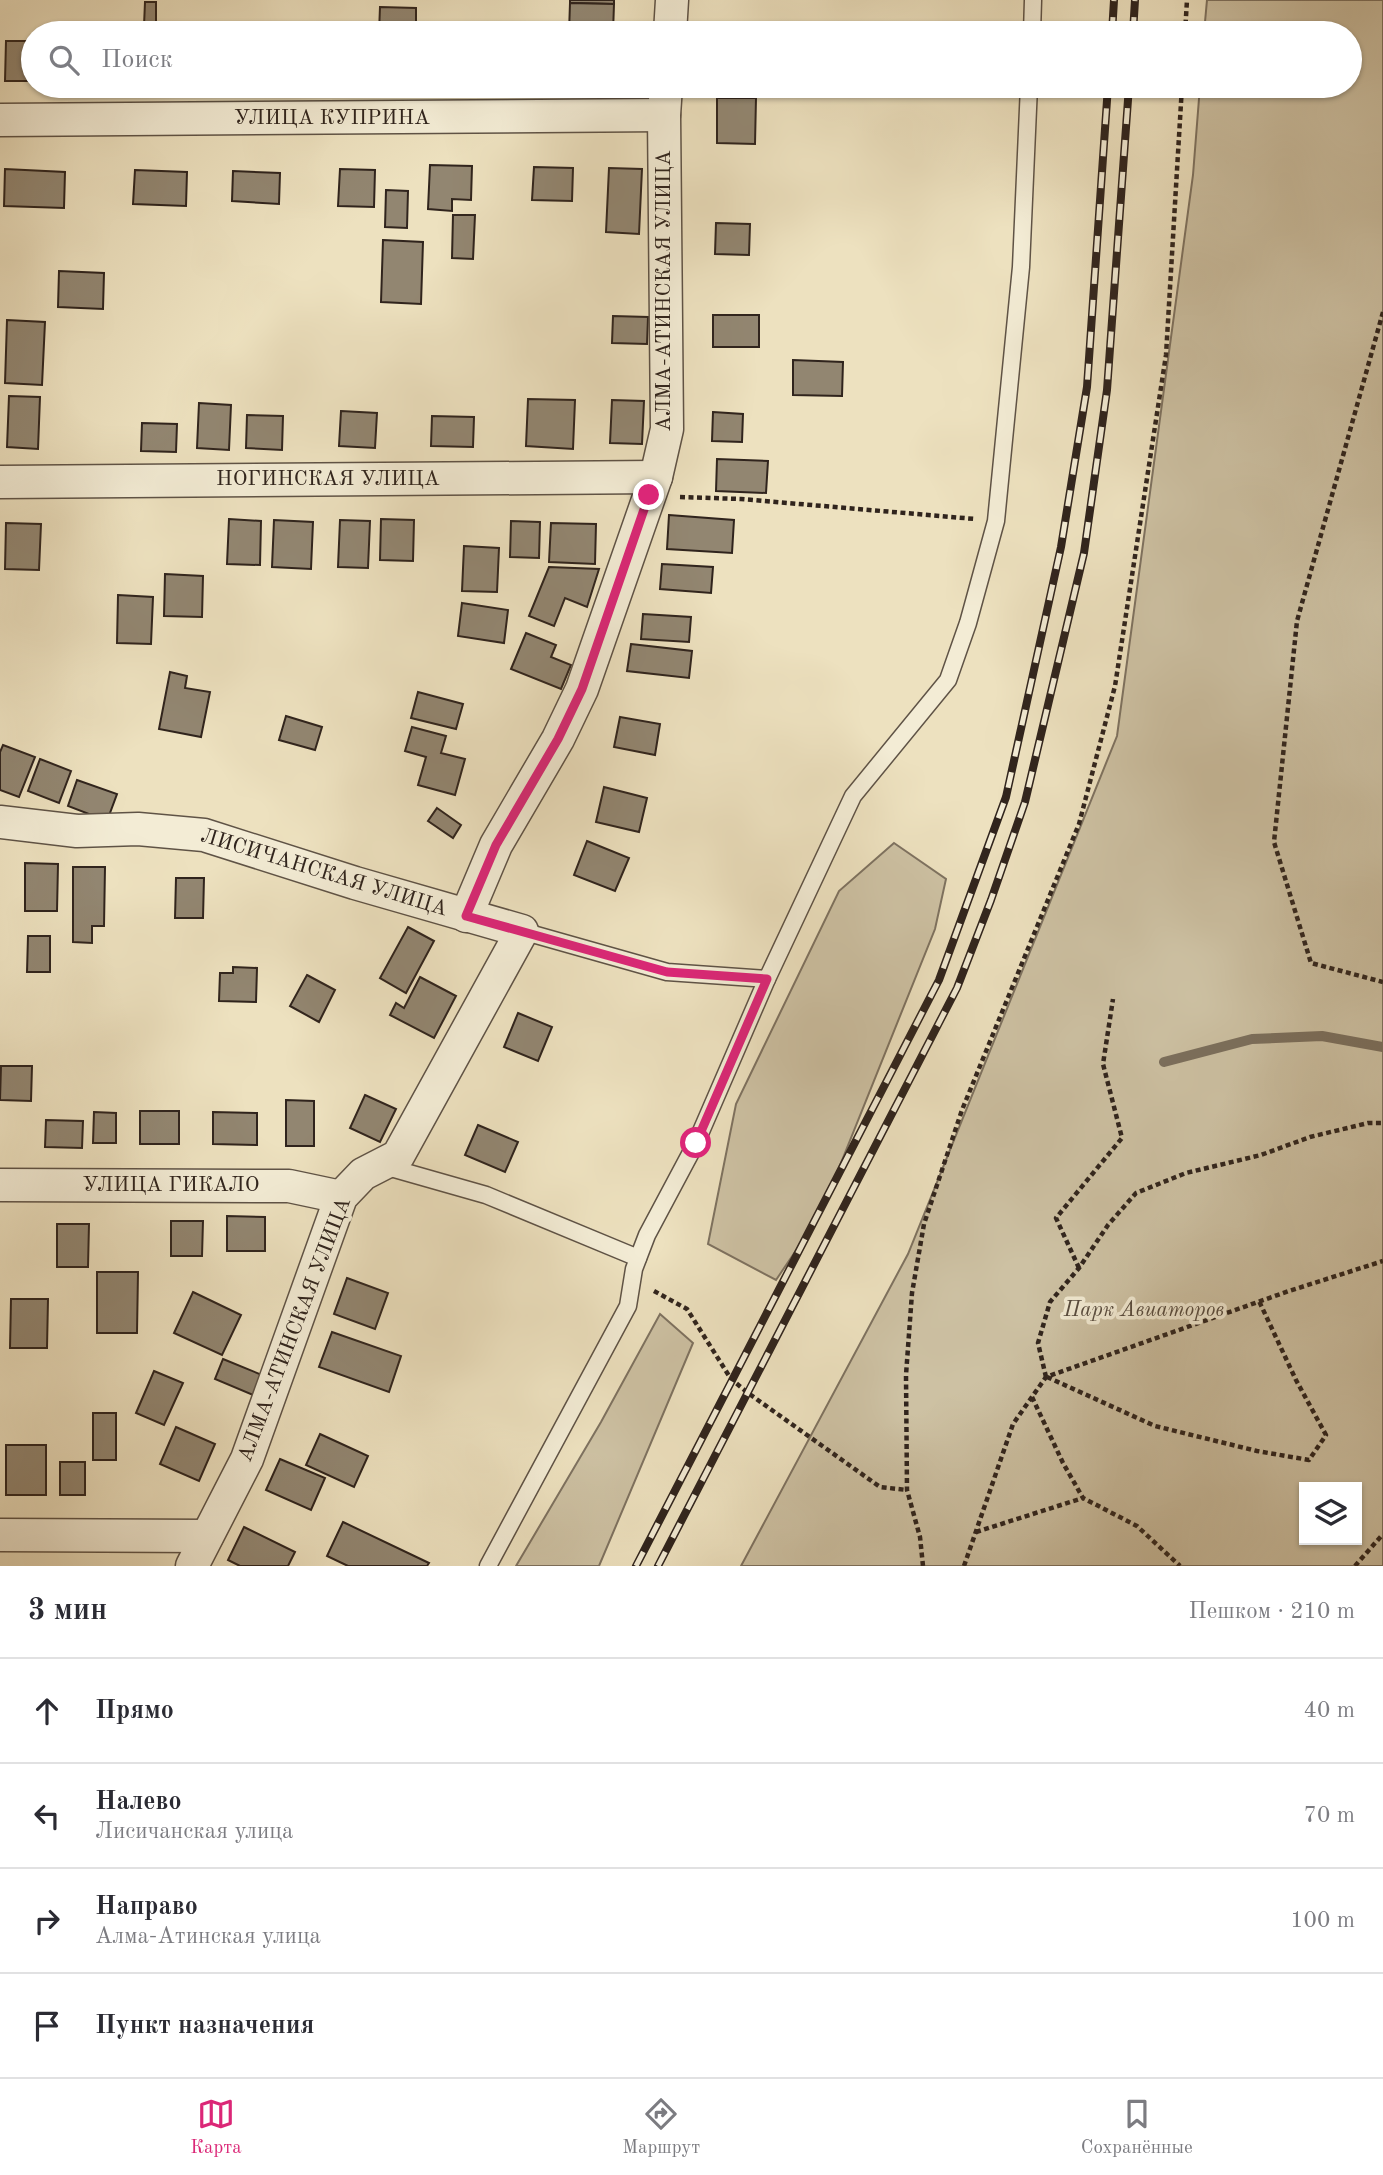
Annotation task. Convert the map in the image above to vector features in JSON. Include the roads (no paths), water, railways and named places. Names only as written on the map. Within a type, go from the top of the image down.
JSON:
[{"type":"street","points":[[671,21],[672,0]]},
{"type":"street","name":"УЛИЦА КУПРИНА","points":[[0,120],[665,100]]},
{"type":"street","name":"АЛМА-АТИНСКАЯ УЛИЦА","points":[[466,916],[496,845],[558,739],[582,689],[652,486],[667,429],[665,100]]},
{"type":"street","name":"НОГИНСКАЯ УЛИЦА","points":[[0,482],[652,486]]},
{"type":"street","name":"ЛИСИЧАНСКАЯ УЛИЦА","points":[[0,822],[77,831],[138,829],[204,835],[522,931]]},
{"type":"street","name":"АЛМА-АТИНСКАЯ УЛИЦА","points":[[192,1566],[247,1459],[341,1197],[363,1174],[398,1156],[522,931]]},
{"type":"street","name":"УЛИЦА ГИКАЛО","points":[[0,1185],[289,1186],[341,1197]]},
{"type":"street","points":[[0,1535],[207,1536]]},
{"type":"lane","points":[[1032,21],[1033,0]]},
{"type":"lane","points":[[488,1566],[628,1306],[632,1279],[647,1235],[696,1143],[767,979],[853,796],[948,680],[968,623],[996,521],[1021,267],[1028,98]]},
{"type":"lane","name":"ЛИСИЧАНСКАЯ УЛИЦА","points":[[522,931],[667,972],[767,979]]},
{"type":"lane","points":[[380,1165],[486,1195],[638,1258]]},
{"type":"waterway","points":[[1164,1062],[1252,1039],[1322,1036],[1383,1047]]},
{"type":"railway","points":[[1113,21],[1114,0]]},
{"type":"railway","points":[[1134,21],[1135,0]]},
{"type":"railway","points":[[636,1566],[939,980],[1006,797],[1061,547],[1087,387],[1107,98]]},
{"type":"railway","points":[[658,1566],[957,988],[1025,802],[1084,553],[1107,390],[1128,98]]},
{"type":"park label","name":"Парк Авиаторов","points":[[1144,1310]]}]
